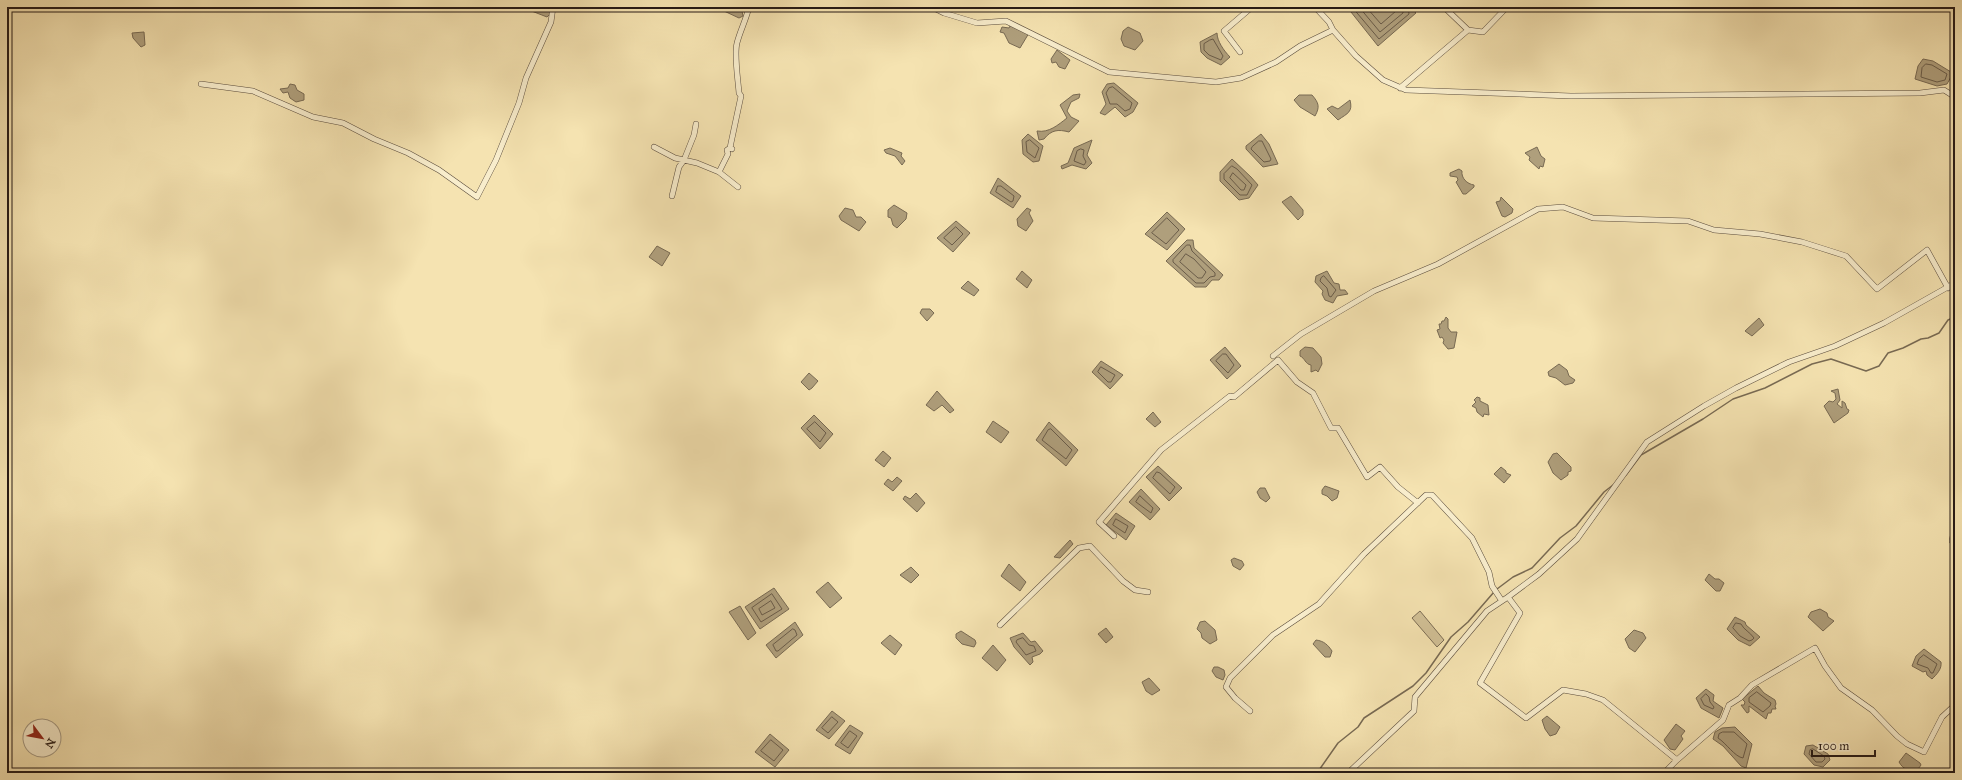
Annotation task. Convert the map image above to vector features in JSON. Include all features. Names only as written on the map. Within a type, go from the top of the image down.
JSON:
[{"type":"street","points":[[201,84],[253,90],[312,117],[343,123],[374,139],[408,153],[439,170],[477,197],[493,166],[520,103],[526,78],[551,22],[553,7]]},
{"type":"street","points":[[719,172],[728,154],[727,150],[731,149],[741,96],[739,93],[735,55],[737,42],[746,22],[749,7]]},
{"type":"street","points":[[932,7],[944,13],[977,23],[1006,21],[1109,72],[1216,82],[1241,78],[1276,62],[1300,46],[1333,30]]},
{"type":"street","points":[[1240,52],[1224,31],[1252,7]]},
{"type":"street","points":[[1315,7],[1356,56],[1383,80],[1406,90],[1571,96],[1920,93],[1944,90],[1955,97]]},
{"type":"street","points":[[1444,7],[1468,30],[1483,32],[1506,7]]},
{"type":"street","points":[[1400,88],[1468,30]]},
{"type":"street","points":[[672,196],[679,167],[684,160],[694,135],[696,124]]},
{"type":"street","points":[[654,147],[675,158],[719,172],[738,187]]},
{"type":"street","points":[[1273,356],[1301,334],[1374,291],[1438,264],[1538,209],[1563,207],[1593,218],[1688,221],[1714,230],[1760,234],[1802,242],[1846,256],[1877,289],[1927,250],[1948,288]]},
{"type":"street","points":[[1348,773],[1414,711],[1415,698],[1487,611],[1539,574],[1577,539],[1647,442],[1736,388],[1789,362],[1835,346],[1884,324],[1955,283]]},
{"type":"street","points":[[1114,536],[1099,522],[1161,450],[1230,396],[1234,397],[1278,360],[1297,382],[1313,393],[1331,428],[1338,428],[1366,477],[1380,467],[1398,486],[1418,503]]},
{"type":"street","points":[[1250,711],[1235,698],[1226,687],[1230,678],[1273,635],[1319,604],[1364,554],[1426,495],[1432,495],[1472,538],[1489,572],[1492,586],[1502,601]]},
{"type":"street","points":[[1952,541],[1955,525]]},
{"type":"street","points":[[1000,625],[1079,548],[1090,546],[1122,580],[1136,590],[1148,592]]},
{"type":"street","points":[[1508,597],[1520,613],[1480,683],[1526,718],[1563,690],[1586,694],[1603,700],[1677,760]]},
{"type":"street","points":[[1664,773],[1723,720],[1729,705],[1740,698],[1752,685],[1815,648],[1825,666],[1841,688],[1872,710],[1907,744],[1924,752],[1942,718],[1955,705]]},
{"type":"shaded area","points":[[1420,611],[1444,640],[1437,647],[1412,618]]},
{"type":"water","points":[[527,7],[550,7],[551,13],[547,17],[529,10]]},
{"type":"water","points":[[723,7],[742,8],[744,9],[742,11],[743,16],[739,18],[724,11]]},
{"type":"water","points":[[1347,7],[1410,7],[1416,13],[1378,46]]},
{"type":"water","points":[[1011,24],[1029,33],[1020,48],[1009,43],[1004,33],[1000,32],[1002,27],[1009,28]]},
{"type":"water","points":[[1128,27],[1140,33],[1143,41],[1135,50],[1124,46],[1121,39],[1123,31]]},
{"type":"water","points":[[144,32],[145,45],[141,47],[133,38],[132,33]]},
{"type":"water","points":[[1217,33],[1221,46],[1230,57],[1221,65],[1207,58],[1201,52],[1200,42]]},
{"type":"water","points":[[1057,50],[1070,60],[1065,69],[1059,67],[1056,62],[1052,63],[1051,59]]},
{"type":"water","points":[[1923,59],[1933,61],[1951,72],[1951,77],[1947,84],[1937,86],[1915,79],[1918,66]]},
{"type":"water","points":[[1114,83],[1138,103],[1133,112],[1125,117],[1115,107],[1105,115],[1100,113],[1106,104],[1102,92],[1107,84]]},
{"type":"water","points":[[290,84],[295,85],[297,90],[304,94],[304,100],[296,102],[290,98],[288,92],[283,93],[280,89],[288,88]]},
{"type":"water","points":[[1080,94],[1079,98],[1071,102],[1067,111],[1071,117],[1079,121],[1069,132],[1055,131],[1044,139],[1039,140],[1037,131],[1049,130],[1067,118],[1060,105],[1073,95]]},
{"type":"water","points":[[1299,95],[1312,95],[1318,108],[1315,116],[1300,107],[1294,100]]},
{"type":"water","points":[[1350,100],[1351,107],[1349,112],[1338,120],[1327,109],[1332,106],[1338,109]]},
{"type":"water","points":[[1028,134],[1043,146],[1039,161],[1033,162],[1023,154],[1022,140]]},
{"type":"water","points":[[1261,134],[1269,144],[1278,164],[1263,167],[1246,149],[1246,146]]},
{"type":"water","points":[[1092,140],[1087,155],[1092,163],[1086,169],[1072,165],[1062,169],[1061,166],[1068,163],[1074,148]]},
{"type":"water","points":[[1537,147],[1541,156],[1545,159],[1543,167],[1540,166],[1539,169],[1529,160],[1530,157],[1525,153]]},
{"type":"water","points":[[890,148],[902,153],[901,156],[905,161],[902,165],[895,156],[886,153],[884,150]]},
{"type":"water","points":[[1232,159],[1258,185],[1249,198],[1239,200],[1220,181],[1220,172]]},
{"type":"water","points":[[1459,169],[1462,171],[1462,176],[1465,180],[1474,185],[1474,187],[1466,194],[1463,194],[1456,182],[1458,180],[1457,177],[1450,176],[1450,173]]},
{"type":"water","points":[[998,178],[1021,196],[1013,208],[990,193]]},
{"type":"water","points":[[1291,196],[1303,210],[1303,215],[1298,220],[1282,202]]},
{"type":"water","points":[[1501,197],[1513,209],[1512,213],[1505,217],[1502,216],[1496,202],[1500,201]]},
{"type":"water","points":[[894,205],[907,213],[906,219],[897,228],[893,225],[891,218],[888,217],[888,210]]},
{"type":"water","points":[[845,208],[853,210],[856,217],[861,217],[866,222],[859,231],[841,220],[839,216]]},
{"type":"water","points":[[1027,208],[1031,210],[1029,213],[1033,221],[1026,231],[1018,226],[1017,219]]},
{"type":"water","points":[[1167,212],[1185,229],[1167,250],[1145,234]]},
{"type":"water","points":[[956,221],[970,233],[953,252],[937,238]]},
{"type":"water","points":[[1187,240],[1193,240],[1194,248],[1223,275],[1219,280],[1212,280],[1206,287],[1195,287],[1166,261]]},
{"type":"water","points":[[657,246],[670,253],[662,266],[649,257]]},
{"type":"water","points":[[1022,271],[1032,280],[1027,288],[1016,279]]},
{"type":"water","points":[[1327,271],[1334,283],[1339,284],[1340,290],[1345,290],[1348,294],[1337,296],[1333,303],[1325,300],[1322,294],[1323,291],[1315,282],[1316,276]]},
{"type":"water","points":[[968,281],[979,290],[974,296],[961,288]]},
{"type":"water","points":[[922,309],[930,309],[934,313],[927,321],[920,313]]},
{"type":"water","points":[[1446,317],[1448,319],[1448,328],[1451,332],[1457,332],[1454,348],[1448,349],[1443,343],[1444,340],[1442,337],[1440,338],[1437,330],[1440,329],[1439,324],[1444,321]]},
{"type":"water","points":[[1759,318],[1764,325],[1752,336],[1745,331]]},
{"type":"water","points":[[1225,347],[1241,366],[1227,379],[1210,360]]},
{"type":"water","points":[[1305,347],[1313,348],[1321,357],[1322,364],[1318,372],[1316,370],[1311,372],[1311,365],[1300,356],[1300,351]]},
{"type":"water","points":[[1101,361],[1123,375],[1110,389],[1092,372]]},
{"type":"water","points":[[1559,364],[1567,370],[1569,376],[1575,380],[1573,383],[1565,385],[1556,378],[1549,376],[1548,372]]},
{"type":"water","points":[[809,373],[818,381],[809,390],[801,382]]},
{"type":"water","points":[[1838,389],[1840,400],[1837,404],[1842,408],[1842,401],[1849,410],[1848,413],[1834,423],[1824,406],[1829,401],[1833,402],[1836,399],[1835,393],[1831,391]]},
{"type":"water","points":[[937,391],[954,410],[950,413],[942,405],[934,411],[926,405]]},
{"type":"water","points":[[1477,397],[1480,398],[1480,401],[1488,405],[1489,415],[1484,414],[1483,417],[1477,412],[1476,408],[1472,406],[1476,402],[1474,400]]},
{"type":"water","points":[[1153,412],[1161,422],[1155,427],[1146,419]]},
{"type":"water","points":[[814,415],[833,434],[820,449],[801,428]]},
{"type":"water","points":[[993,421],[1009,432],[1001,443],[986,432]]},
{"type":"water","points":[[1049,422],[1078,450],[1066,466],[1036,440]]},
{"type":"water","points":[[883,451],[891,458],[884,467],[875,460]]},
{"type":"water","points":[[1557,453],[1571,467],[1571,471],[1568,472],[1568,475],[1561,480],[1553,473],[1548,462],[1553,454]]},
{"type":"water","points":[[1158,466],[1182,488],[1169,501],[1146,477]]},
{"type":"water","points":[[1501,467],[1506,471],[1506,473],[1511,475],[1504,483],[1494,474]]},
{"type":"water","points":[[897,477],[902,481],[893,491],[884,484],[888,479],[892,482]]},
{"type":"water","points":[[1325,486],[1339,491],[1337,498],[1332,501],[1327,496],[1322,494],[1322,490]]},
{"type":"water","points":[[1260,488],[1265,488],[1270,498],[1266,502],[1260,498],[1257,492]]},
{"type":"water","points":[[1141,489],[1160,509],[1150,520],[1129,502]]},
{"type":"water","points":[[916,493],[925,503],[917,512],[903,499],[905,496],[910,499]]},
{"type":"water","points":[[1116,513],[1135,526],[1126,540],[1106,525]]},
{"type":"water","points":[[1070,540],[1073,544],[1060,558],[1054,557]]},
{"type":"water","points":[[1234,558],[1242,561],[1244,565],[1240,570],[1233,566],[1231,560]]},
{"type":"water","points":[[1009,564],[1026,582],[1020,591],[1001,576]]},
{"type":"water","points":[[911,567],[919,575],[911,583],[900,575]]},
{"type":"water","points":[[1709,574],[1715,579],[1719,579],[1724,583],[1720,591],[1716,591],[1705,580]]},
{"type":"water","points":[[828,582],[842,598],[830,608],[816,592]]},
{"type":"water","points":[[774,588],[789,609],[760,629],[745,607]]},
{"type":"water","points":[[740,606],[756,633],[748,640],[729,612]]},
{"type":"water","points":[[1820,609],[1827,613],[1828,617],[1834,621],[1823,631],[1808,617],[1811,612]]},
{"type":"water","points":[[1735,617],[1745,622],[1746,625],[1760,637],[1750,646],[1738,640],[1727,629]]},
{"type":"water","points":[[1205,621],[1215,630],[1217,640],[1210,644],[1202,638],[1201,633],[1197,629],[1200,622]]},
{"type":"water","points":[[795,622],[803,635],[776,658],[766,645]]},
{"type":"water","points":[[1106,628],[1113,637],[1106,643],[1098,634]]},
{"type":"water","points":[[1634,630],[1643,633],[1646,638],[1635,652],[1629,648],[1625,639]]},
{"type":"water","points":[[961,631],[975,640],[976,643],[974,647],[962,644],[956,638],[956,634]]},
{"type":"water","points":[[1023,633],[1031,642],[1035,641],[1043,651],[1032,657],[1033,662],[1030,665],[1014,647],[1010,638]]},
{"type":"water","points":[[890,635],[902,645],[895,655],[881,643]]},
{"type":"water","points":[[1316,640],[1324,642],[1329,647],[1332,651],[1330,657],[1325,657],[1313,644]]},
{"type":"water","points":[[993,645],[1006,660],[997,671],[982,658]]},
{"type":"water","points":[[1924,649],[1941,662],[1940,669],[1932,679],[1927,675],[1926,671],[1923,672],[1912,666],[1916,656]]},
{"type":"water","points":[[1214,667],[1224,670],[1225,675],[1223,680],[1216,677],[1212,671]]},
{"type":"water","points":[[1149,678],[1160,690],[1152,695],[1146,691],[1142,682]]},
{"type":"water","points":[[1758,686],[1764,693],[1775,700],[1776,704],[1776,709],[1772,709],[1771,713],[1768,713],[1766,719],[1749,706],[1749,712],[1747,713],[1741,705],[1744,705],[1745,702],[1742,699]]},
{"type":"water","points":[[1706,689],[1714,695],[1713,701],[1723,708],[1719,718],[1701,708],[1696,698]]},
{"type":"water","points":[[832,711],[845,721],[829,739],[816,730]]},
{"type":"water","points":[[1547,716],[1560,727],[1556,734],[1550,736],[1545,729],[1542,720]]},
{"type":"water","points":[[1676,724],[1685,731],[1681,736],[1683,739],[1675,750],[1670,749],[1664,740]]},
{"type":"water","points":[[850,725],[863,733],[850,754],[835,745]]},
{"type":"water","points":[[1735,727],[1752,744],[1746,768],[1741,766],[1723,746],[1713,739],[1715,732],[1722,728]]},
{"type":"water","points":[[770,734],[789,750],[775,767],[755,752]]},
{"type":"water","points":[[1813,745],[1828,754],[1830,760],[1823,767],[1814,765],[1804,754],[1806,746]]},
{"type":"water","points":[[1906,753],[1920,763],[1921,765],[1916,772],[1906,769],[1899,762]]},
{"type":"waterway","points":[[1626,475],[1641,455],[1703,419],[1733,399],[1765,388],[1812,364],[1831,359],[1866,371],[1879,366],[1888,353],[1939,333],[1948,320],[1955,317]]},
{"type":"waterway","points":[[1497,589],[1513,577],[1532,568],[1560,538],[1576,526],[1604,492],[1613,485]]},
{"type":"waterway","points":[[1317,773],[1338,743],[1358,727],[1364,718],[1413,686],[1426,673],[1451,637],[1468,622],[1494,592]]}]
